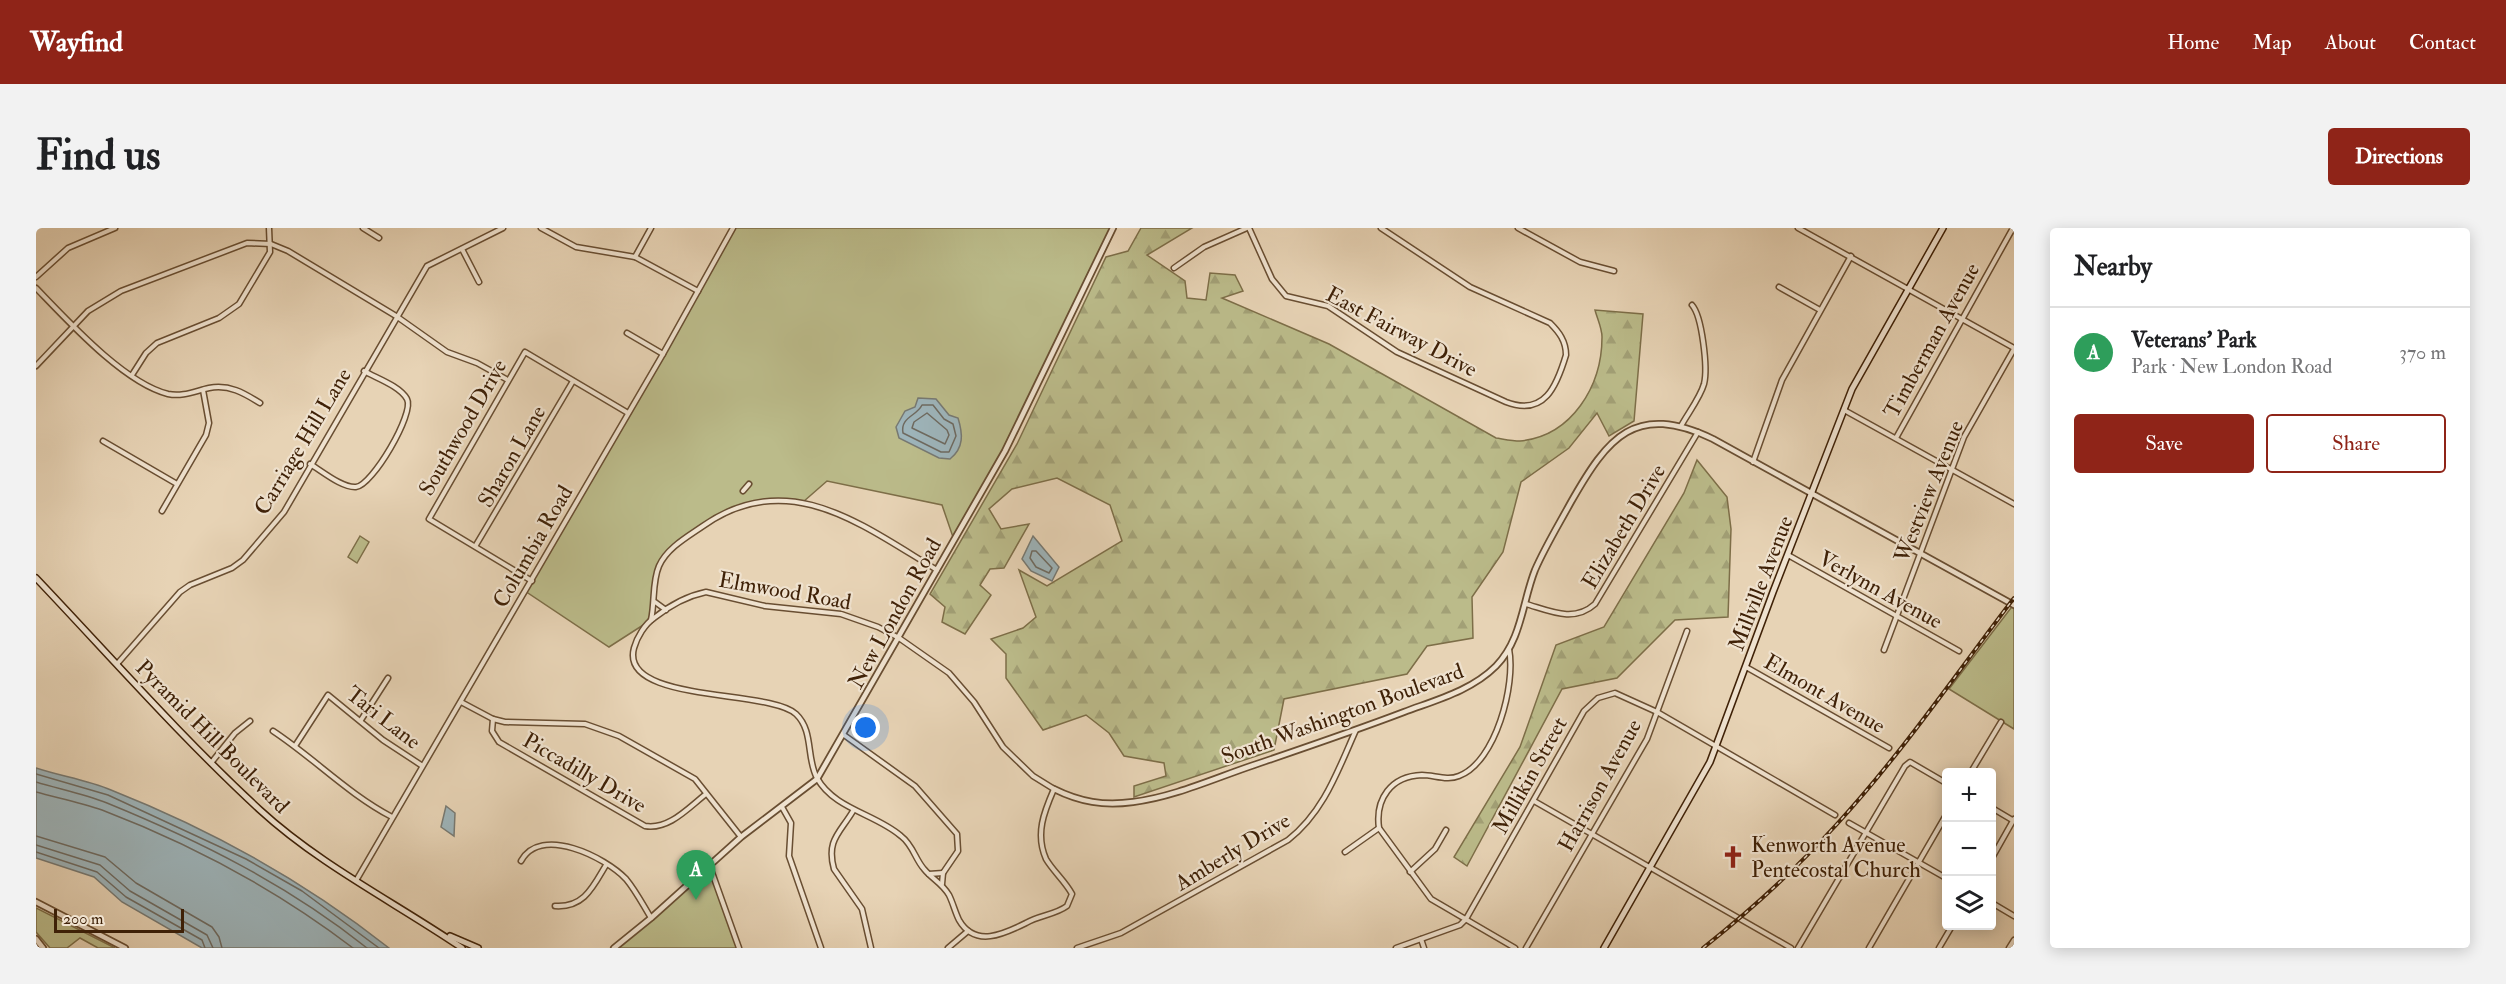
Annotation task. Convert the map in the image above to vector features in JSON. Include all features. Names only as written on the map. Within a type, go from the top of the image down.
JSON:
[{"type":"main road","name":"Millville Avenue","points":[[1604,948],[1707,770],[1852,389],[1940,229]]},
{"type":"main road","name":"Pyramid Hill Boulevard","points":[[36,578],[211,763],[278,825],[357,879],[446,935],[462,948]]},
{"type":"main road","name":"Pyramid Hill Boulevard","points":[[446,935],[478,948]]},
{"type":"street","points":[[36,277],[68,248],[115,228]]},
{"type":"street","points":[[132,375],[146,353],[157,343],[219,318],[239,304],[267,260],[271,244],[269,228]]},
{"type":"street","points":[[363,228],[379,238]]},
{"type":"street","name":"Carriage Hill Lane","points":[[117,664],[180,592],[190,585],[232,568],[243,560],[284,512],[427,266],[502,228]]},
{"type":"street","points":[[541,228],[576,247],[635,257],[698,291]]},
{"type":"street","points":[[635,257],[651,228]]},
{"type":"street","name":"Columbia Road","points":[[357,879],[420,765],[532,581],[734,228]]},
{"type":"street","name":"New London Road","points":[[608,948],[615,947],[651,918],[741,837],[817,779],[899,638],[1032,398],[1113,228]]},
{"type":"street","points":[[1174,268],[1204,247],[1248,228]]},
{"type":"street","name":"East Fairway Drive","points":[[1248,228],[1272,279],[1286,296],[1328,306],[1409,358],[1513,405],[1534,404],[1543,400],[1556,385],[1566,348],[1550,322],[1470,287],[1381,228]]},
{"type":"street","points":[[1518,228],[1580,262],[1614,271]]},
{"type":"street","points":[[1798,228],[1963,318],[2014,349]]},
{"type":"street","name":"Timberman Avenue","points":[[1896,438],[2013,228]]},
{"type":"street","points":[[36,366],[73,325],[103,300],[234,246],[247,243],[271,244],[396,316],[447,352],[477,363],[506,379]]},
{"type":"street","points":[[462,249],[480,282]]},
{"type":"street","points":[[1753,462],[1782,380],[1851,256]]},
{"type":"street","points":[[1779,287],[1820,310]]},
{"type":"street","points":[[36,288],[107,358],[167,394],[177,396],[202,390],[232,388],[260,403]]},
{"type":"street","points":[[1681,426],[1701,390],[1705,375],[1699,317],[1692,304]]},
{"type":"street","points":[[627,333],[663,354]]},
{"type":"street","name":"Westview Avenue","points":[[1884,650],[1951,468],[1965,437],[2014,349]]},
{"type":"street","name":"Southwood Drive","points":[[476,545],[471,545],[429,519],[506,379],[525,352],[573,381]]},
{"type":"street","points":[[310,464],[348,486],[361,486],[371,479],[402,426],[409,409],[406,398],[364,371]]},
{"type":"street","points":[[573,381],[628,413]]},
{"type":"street","name":"Sharon Lane","points":[[476,545],[480,543],[573,381]]},
{"type":"street","points":[[162,511],[206,435],[209,423],[202,390]]},
{"type":"street","points":[[1844,410],[2014,504]]},
{"type":"street","name":"South Washington Boulevard","points":[[899,638],[949,673],[974,702],[1011,756],[1033,777],[1054,789],[1092,803],[1145,800],[1356,730],[1471,686],[1494,668],[1509,649],[1526,604],[1535,571],[1548,543],[1598,456],[1625,433],[1639,426],[1655,423],[1681,426],[1698,432],[2012,604]]},
{"type":"street","name":"Elizabeth Drive","points":[[1526,604],[1571,616],[1581,614],[1595,604],[1698,432]]},
{"type":"street","points":[[103,441],[177,484]]},
{"type":"street","points":[[743,491],[749,484]]},
{"type":"street","points":[[937,570],[830,509],[787,499],[759,500],[743,505],[710,521],[664,556],[656,574],[655,602],[651,620],[636,642],[633,653],[637,668],[664,685],[686,691],[768,702],[796,714],[808,735],[811,762],[817,779],[853,811],[865,814],[900,834],[929,874],[942,884],[960,922],[968,931],[984,938],[998,937],[1039,916],[1062,910],[1071,902],[1072,894],[1047,859],[1040,835],[1044,812],[1054,789]]},
{"type":"street","points":[[476,545],[532,581]]},
{"type":"street","name":"Verlynn Avenue","points":[[1788,555],[1959,651]]},
{"type":"street","name":"Elmwood Road","points":[[651,620],[696,594],[718,593],[765,606],[841,614],[878,627],[899,638]]},
{"type":"street","points":[[655,602],[666,610]]},
{"type":"street","points":[[2012,604],[2014,610]]},
{"type":"street","name":"Harrison Avenue","points":[[1526,948],[1647,739],[1687,631]]},
{"type":"street","points":[[1509,649],[1512,664],[1507,700],[1499,726],[1477,764],[1465,773],[1452,778],[1422,775],[1395,783],[1380,802],[1378,828],[1431,899],[1515,948]]},
{"type":"street","name":"Elmont Avenue","points":[[1746,667],[1889,748]]},
{"type":"street","points":[[361,720],[388,678]]},
{"type":"street","name":"Millikin Street","points":[[1466,920],[1584,711],[1598,698],[1615,693],[1657,712],[1835,815]]},
{"type":"street","name":"Tari Lane","points":[[295,746],[328,695],[383,740],[420,765]]},
{"type":"street","points":[[460,702],[493,719],[505,722],[585,724],[600,728],[685,771],[695,779],[741,837]]},
{"type":"street","name":"Piccadilly Drive","points":[[493,719],[492,732],[499,742],[645,826],[654,828],[668,823],[706,794]]},
{"type":"street","points":[[211,763],[234,733],[250,721]]},
{"type":"street","points":[[1973,768],[2001,722]]},
{"type":"street","name":"Amberly Drive","points":[[1077,948],[1132,928],[1288,840],[1301,830],[1325,799],[1356,730]]},
{"type":"street","points":[[273,731],[369,805],[392,817]]},
{"type":"street","points":[[844,735],[915,786],[957,834],[958,852],[943,873],[942,884]]},
{"type":"street","points":[[1798,948],[1905,765],[1910,762],[1942,780]]},
{"type":"street","points":[[1534,801],[1791,948]]},
{"type":"street","points":[[782,807],[791,823],[789,856],[821,948]]},
{"type":"street","points":[[1996,810],[2014,820],[1996,851]]},
{"type":"street","points":[[853,811],[837,833],[832,847],[832,861],[834,869],[862,909],[871,948]]},
{"type":"street","points":[[1869,948],[1943,822]]},
{"type":"street","points":[[1849,823],[1944,876]]},
{"type":"street","points":[[1345,852],[1378,828]]},
{"type":"street","points":[[1410,872],[1435,849],[1446,830]]},
{"type":"street","points":[[521,861],[533,849],[553,844],[583,852],[626,879],[651,918]]},
{"type":"street","points":[[709,864],[739,948]]},
{"type":"street","points":[[555,906],[567,907],[585,898],[606,866]]},
{"type":"street","points":[[929,874],[943,873]]},
{"type":"street","points":[[36,902],[124,948]]},
{"type":"street","points":[[1996,905],[2014,916]]},
{"type":"street","points":[[1396,948],[1460,925],[1466,920]]},
{"type":"street","points":[[1939,948],[1950,930]]},
{"type":"street","points":[[948,948],[968,931]]},
{"type":"street","points":[[36,939],[43,948]]},
{"type":"street","points":[[1421,939],[1424,948]]},
{"type":"street","points":[[2009,948],[2014,940]]},
{"type":"green space","points":[[733,228],[1113,228],[1026,411],[954,540],[942,505],[827,481],[803,502],[771,500],[742,506],[702,527],[666,554],[655,580],[651,620],[609,647],[525,591]]},
{"type":"green space","points":[[1141,228],[1192,228],[1147,255],[1185,281],[1187,298],[1206,300],[1210,273],[1235,275],[1243,291],[1222,298],[1329,344],[1496,438],[1520,441],[1538,437],[1555,430],[1580,406],[1597,373],[1601,355],[1602,334],[1595,310],[1643,314],[1634,421],[1609,436],[1597,413],[1569,448],[1521,482],[1503,552],[1472,597],[1473,638],[1427,646],[1407,674],[1284,699],[1274,750],[1134,797],[1134,786],[1166,776],[1164,763],[1124,756],[1109,733],[1086,715],[1043,730],[1006,678],[1006,654],[991,639],[1023,628],[1036,617],[1019,570],[1047,586],[1122,541],[1110,505],[1057,478],[1012,489],[989,509],[1001,529],[1029,524],[1004,568],[990,569],[980,585],[991,595],[965,634],[942,622],[945,607],[930,594],[1017,444],[1106,257],[1128,251]]},
{"type":"green space","points":[[1697,460],[1727,497],[1731,529],[1728,617],[1675,620],[1617,678],[1562,689],[1467,866],[1454,857],[1520,747],[1556,645],[1604,627],[1684,493]]},
{"type":"green space","points":[[360,536],[369,542],[357,563],[348,557]]},
{"type":"green space","points":[[2014,604],[2014,729],[1949,689]]},
{"type":"green space","points":[[709,864],[739,948],[614,948]]},
{"type":"green space","points":[[36,908],[115,948],[98,948],[80,938],[67,948],[50,948],[36,932]]},
{"type":"water","points":[[918,398],[936,399],[949,415],[958,418],[961,440],[958,450],[950,459],[939,458],[899,438],[896,427],[905,411],[915,407]]},
{"type":"water","points":[[1033,536],[1059,567],[1052,581],[1031,571],[1022,559]]},
{"type":"water","points":[[36,768],[111,790],[221,840],[256,858],[323,900],[389,948],[202,948],[122,902],[94,877],[36,858]]},
{"type":"water","points":[[446,806],[455,813],[454,836],[441,827]]},
{"type":"railway","points":[[1703,948],[1773,889],[1861,797],[2014,598]]},
{"type":"place","name":"Kenworth Avenue Pentecostal Church","points":[[1733,857]]},
{"type":"place","name":"Veterans’ Park","points":[[696,900]]}]
